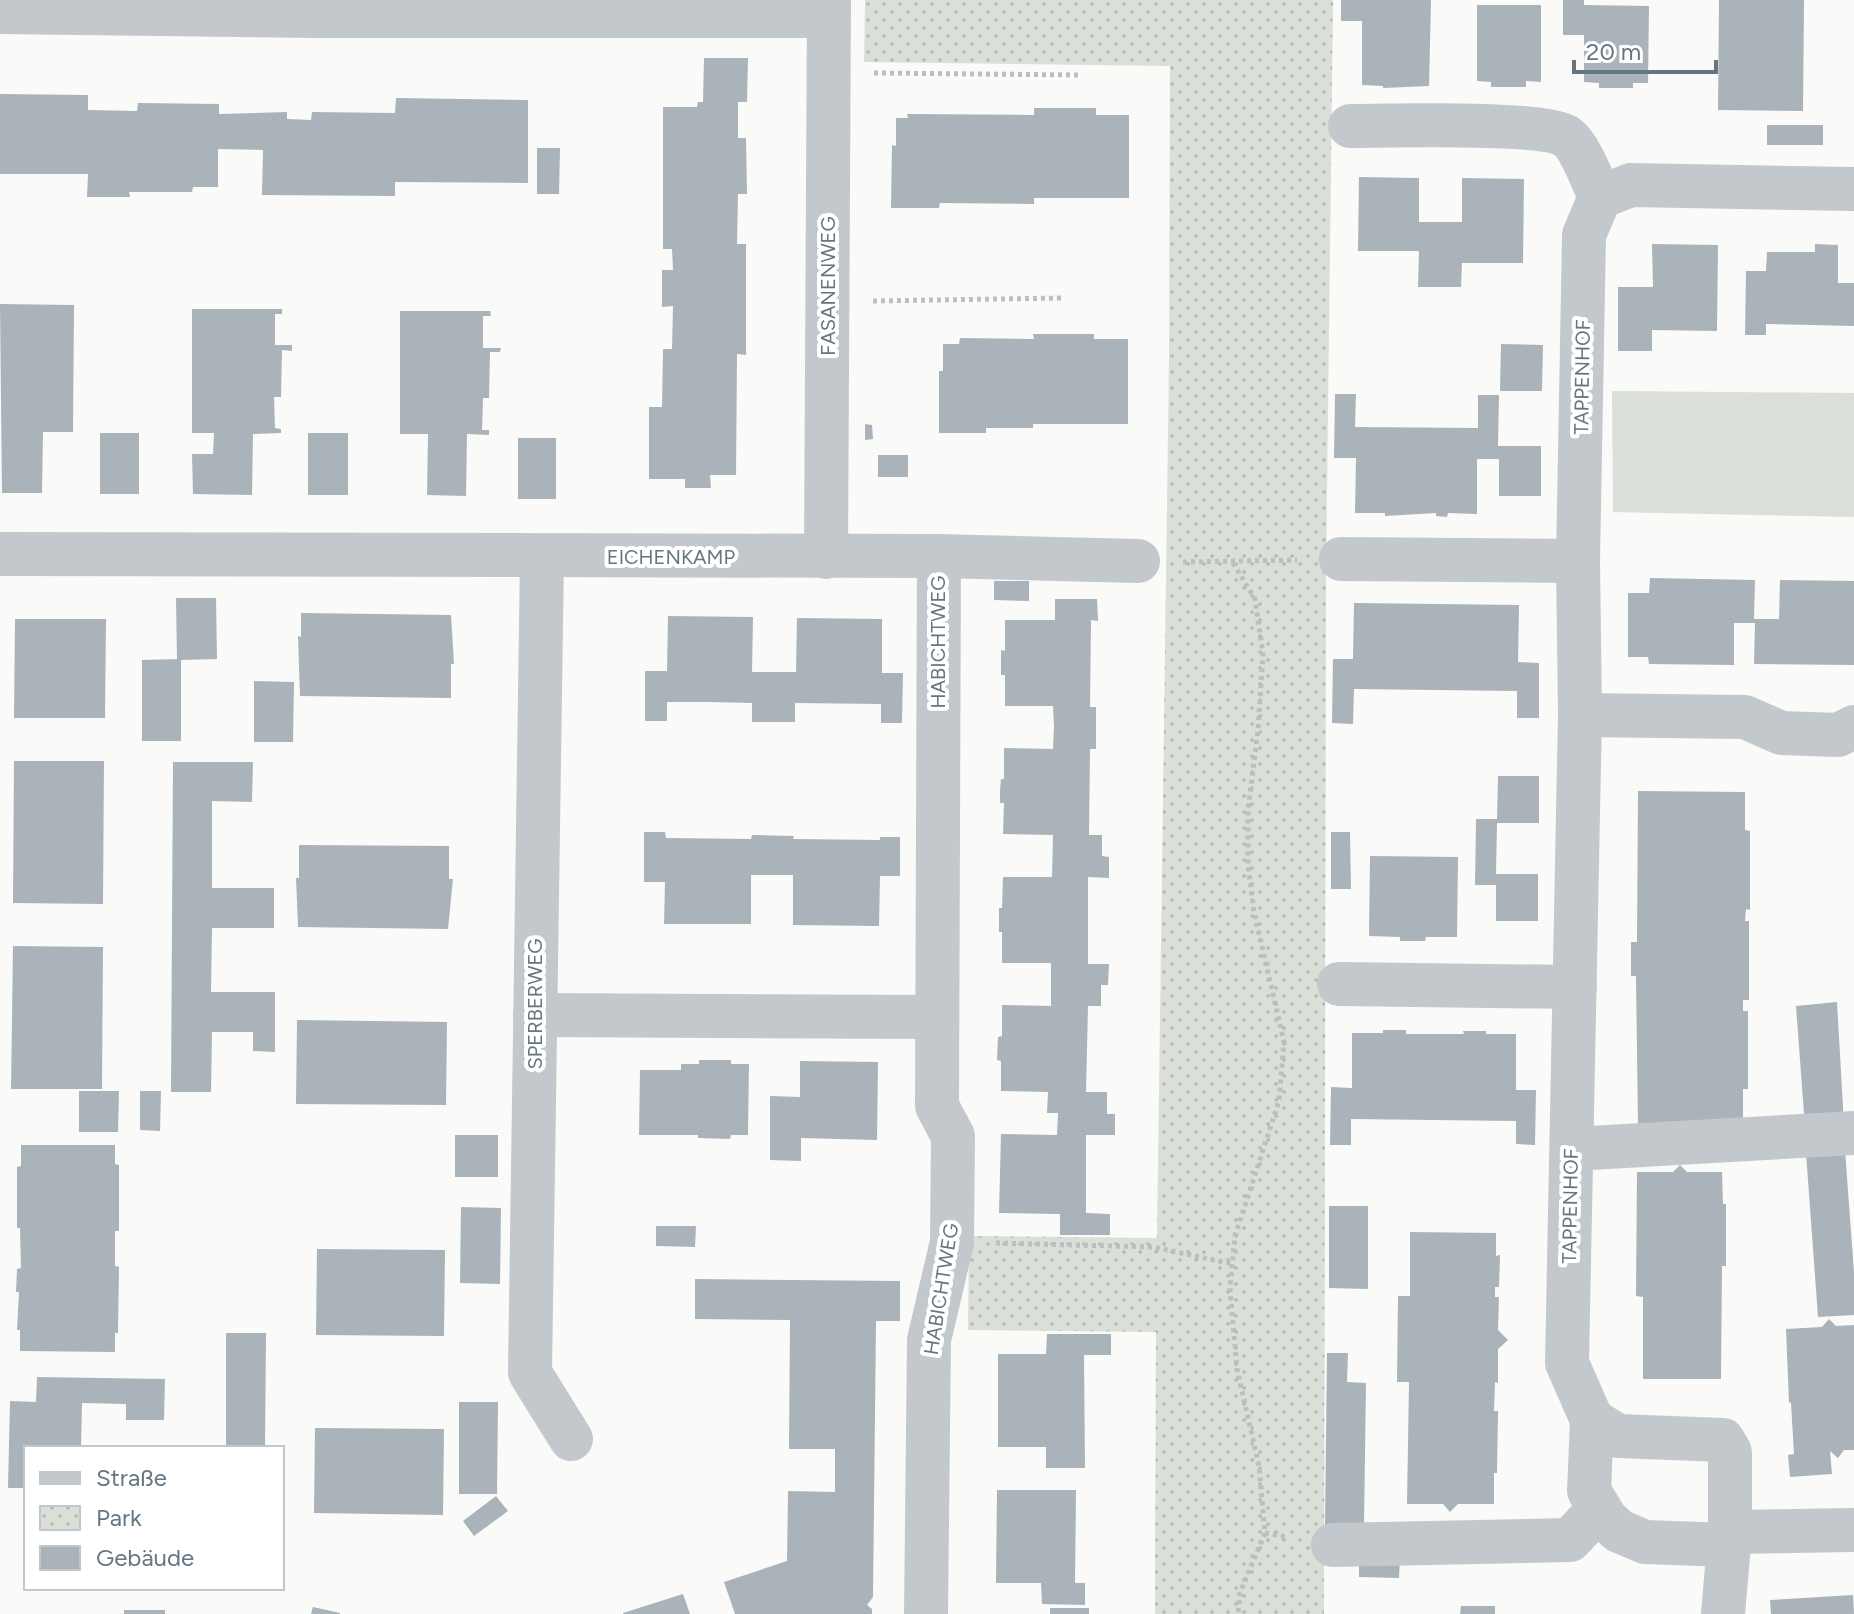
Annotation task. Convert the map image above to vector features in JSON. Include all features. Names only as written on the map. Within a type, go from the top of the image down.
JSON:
[{"type":"street","name":"FASANENWEG","points":[[0,12],[317,8],[829,8],[826,557]]},
{"type":"street","points":[[1350,126],[1536,128],[1566,136],[1575,145],[1600,197],[1631,185],[1854,189]]},
{"type":"street","name":"TAPPENHOF","points":[[1598,1510],[1589,1491],[1592,1420],[1567,1363],[1580,715],[1578,561],[1584,235],[1600,197]]},
{"type":"street","name":"EICHENKAMP","points":[[0,554],[939,556],[1138,561]]},
{"type":"street","name":"HABICHTWEG","points":[[926,1614],[929,1340],[952,1242],[953,1136],[937,1106],[939,556]]},
{"type":"street","name":"SPERBERWEG","points":[[542,557],[530,1373],[571,1439]]},
{"type":"street","points":[[1341,559],[1578,561]]},
{"type":"street","points":[[1580,715],[1745,717],[1781,733],[1838,735],[1854,727]]},
{"type":"street","points":[[1339,984],[1575,987]]},
{"type":"street","points":[[535,1015],[936,1017]]},
{"type":"street","points":[[1572,1149],[1854,1133]]},
{"type":"street","points":[[1592,1420],[1618,1436],[1723,1440],[1730,1452],[1729,1539],[1723,1614]]},
{"type":"street","points":[[1333,1545],[1570,1540],[1598,1510],[1619,1531],[1645,1542],[1854,1530]]},
{"type":"path","points":[[829,73],[1079,75]]},
{"type":"path","points":[[828,301],[1063,298]]},
{"type":"path","points":[[1138,561],[1233,563],[1341,559]]},
{"type":"path","points":[[1233,563],[1255,599],[1263,654],[1248,810],[1248,864],[1254,912],[1284,1042],[1279,1101],[1235,1236],[1230,1289],[1237,1369],[1259,1466],[1265,1533],[1240,1593],[1238,1614]]},
{"type":"path","points":[[952,1242],[1153,1247],[1233,1264]]},
{"type":"green space","points":[[865,0],[1333,0],[1326,574],[1324,1614],[1155,1614],[1156,1332],[968,1330],[969,1236],[1157,1238],[1170,66],[864,62]]},
{"type":"green space","points":[[1612,391],[1854,393],[1854,517],[1613,512]]},
{"type":"building","points":[[1341,0],[1431,0],[1429,86],[1383,88],[1362,85],[1362,21],[1341,21]]},
{"type":"building","points":[[1563,0],[1584,0],[1584,5],[1649,6],[1648,83],[1633,83],[1633,88],[1599,88],[1599,83],[1584,82],[1584,35],[1563,35]]},
{"type":"building","points":[[1719,0],[1804,0],[1803,111],[1718,110]]},
{"type":"building","points":[[1477,5],[1541,5],[1541,82],[1526,81],[1526,87],[1491,87],[1491,82],[1477,81]]},
{"type":"building","points":[[704,58],[748,58],[747,102],[738,102],[738,138],[746,138],[747,194],[738,194],[737,244],[746,244],[746,355],[737,354],[736,475],[710,475],[711,488],[685,488],[685,479],[649,479],[649,407],[662,407],[663,349],[672,349],[673,306],[662,307],[662,270],[673,270],[672,249],[663,249],[663,107],[697,107],[698,102],[703,102]]},
{"type":"building","points":[[0,94],[88,95],[88,110],[137,111],[138,103],[219,104],[219,114],[287,112],[287,119],[311,120],[312,112],[395,113],[396,98],[528,100],[528,183],[395,182],[395,196],[262,195],[263,150],[218,149],[218,187],[193,187],[192,192],[129,192],[130,197],[87,197],[88,174],[0,174]]},
{"type":"building","points":[[1034,108],[1096,108],[1096,115],[1129,115],[1129,198],[1034,198],[1034,204],[940,203],[939,208],[891,208],[892,145],[896,146],[896,118],[908,118],[907,114],[1034,115]]},
{"type":"building","points":[[1767,125],[1823,125],[1823,145],[1767,145]]},
{"type":"building","points":[[537,148],[560,148],[559,194],[537,194]]},
{"type":"building","points":[[1359,177],[1419,178],[1419,222],[1462,222],[1462,178],[1524,179],[1523,263],[1462,263],[1461,287],[1418,287],[1419,251],[1358,251]]},
{"type":"building","points":[[1652,244],[1718,245],[1717,331],[1652,330],[1652,351],[1618,351],[1618,287],[1653,287]]},
{"type":"building","points":[[1815,244],[1838,245],[1838,283],[1854,283],[1854,326],[1766,324],[1766,335],[1745,335],[1746,271],[1766,271],[1767,252],[1815,252]]},
{"type":"building","points":[[0,304],[74,305],[73,432],[43,432],[42,493],[2,493]]},
{"type":"building","points":[[192,309],[282,309],[282,314],[275,314],[275,345],[292,345],[292,351],[282,350],[281,397],[274,397],[275,428],[281,429],[281,433],[253,434],[252,495],[193,494],[192,454],[213,454],[214,433],[192,433]]},
{"type":"building","points":[[400,311],[490,311],[491,316],[483,316],[483,348],[501,348],[500,352],[490,352],[489,398],[483,398],[482,430],[489,430],[489,435],[467,434],[466,496],[427,495],[428,434],[400,434]]},
{"type":"building","points":[[1033,334],[1094,334],[1094,339],[1128,339],[1128,424],[1033,424],[1033,428],[986,428],[986,433],[939,433],[939,371],[943,371],[943,344],[959,344],[960,338],[1034,339]]},
{"type":"building","points":[[1501,344],[1543,345],[1542,391],[1500,391]]},
{"type":"building","points":[[1335,394],[1356,394],[1355,427],[1478,428],[1478,395],[1499,395],[1498,446],[1541,446],[1541,496],[1499,496],[1499,459],[1477,459],[1477,514],[1448,513],[1447,517],[1436,516],[1436,513],[1385,516],[1385,513],[1355,513],[1356,458],[1334,458]]},
{"type":"building","points":[[865,424],[872,425],[873,439],[865,440]]},
{"type":"building","points":[[100,433],[139,433],[139,494],[100,494]]},
{"type":"building","points":[[308,433],[348,433],[348,495],[308,495]]},
{"type":"building","points":[[518,438],[556,438],[556,499],[518,499]]},
{"type":"building","points":[[878,455],[908,455],[908,477],[878,477]]},
{"type":"building","points":[[1650,578],[1755,580],[1754,619],[1779,619],[1780,580],[1854,581],[1854,665],[1754,664],[1755,623],[1734,623],[1734,665],[1649,664],[1648,657],[1628,657],[1628,593],[1649,593]]},
{"type":"building","points":[[994,581],[1029,581],[1029,601],[994,600]]},
{"type":"building","points":[[176,598],[216,598],[217,659],[181,660],[181,741],[142,741],[142,660],[177,659]]},
{"type":"building","points":[[1055,599],[1097,599],[1098,621],[1091,620],[1090,707],[1096,707],[1096,749],[1090,749],[1089,835],[1102,835],[1102,856],[1109,857],[1109,878],[1088,877],[1088,964],[1109,964],[1108,985],[1101,985],[1101,1006],[1088,1006],[1086,1092],[1107,1092],[1107,1114],[1115,1114],[1115,1135],[1086,1135],[1086,1213],[1110,1214],[1110,1235],[1060,1235],[1060,1214],[999,1213],[1001,1134],[1057,1135],[1058,1113],[1047,1113],[1048,1092],[1001,1091],[1001,1061],[997,1060],[998,1037],[1002,1036],[1002,1005],[1051,1006],[1051,963],[1002,963],[999,908],[1002,908],[1003,877],[1052,877],[1053,835],[1003,834],[1004,803],[1000,803],[1000,791],[1001,779],[1004,779],[1004,748],[1053,749],[1054,727],[1053,706],[1005,706],[1001,650],[1005,651],[1005,620],[1055,620]]},
{"type":"building","points":[[1354,603],[1519,605],[1518,662],[1539,663],[1539,718],[1517,718],[1517,691],[1354,689],[1353,724],[1332,723],[1333,659],[1353,659]]},
{"type":"building","points":[[301,613],[451,615],[454,664],[451,664],[451,698],[300,696],[298,636],[301,637]]},
{"type":"building","points":[[668,616],[753,617],[752,672],[796,672],[797,618],[882,619],[882,673],[903,673],[902,723],[881,723],[881,704],[795,703],[795,722],[752,722],[752,703],[710,702],[667,702],[667,721],[645,721],[645,671],[667,671]]},
{"type":"building","points":[[15,619],[106,619],[105,718],[14,718]]},
{"type":"building","points":[[254,681],[294,682],[293,742],[254,742]]},
{"type":"building","points":[[14,761],[104,761],[103,904],[13,903]]},
{"type":"building","points":[[173,762],[253,762],[252,802],[212,801],[212,888],[274,888],[274,928],[212,928],[211,992],[275,992],[275,1052],[253,1051],[253,1032],[212,1032],[211,1092],[171,1092]]},
{"type":"building","points":[[1498,776],[1539,776],[1539,823],[1497,823],[1496,874],[1538,874],[1538,921],[1496,921],[1496,885],[1475,885],[1476,819],[1497,819]]},
{"type":"building","points":[[1638,791],[1745,792],[1745,830],[1750,831],[1750,910],[1746,909],[1745,921],[1749,921],[1749,1000],[1743,1000],[1743,1011],[1748,1011],[1748,1089],[1743,1089],[1743,1126],[1638,1125],[1636,976],[1631,976],[1631,942],[1637,942]]},
{"type":"building","points":[[644,832],[665,832],[666,838],[751,839],[752,835],[880,840],[880,837],[900,837],[900,876],[880,876],[879,926],[793,925],[793,875],[751,875],[751,924],[664,924],[665,882],[644,882]]},
{"type":"building","points":[[1331,832],[1350,832],[1351,889],[1331,889]]},
{"type":"building","points":[[299,845],[449,846],[449,879],[453,879],[448,929],[298,927],[296,878],[299,878]]},
{"type":"building","points":[[1370,856],[1458,857],[1457,937],[1400,941],[1400,937],[1369,936]]},
{"type":"building","points":[[13,946],[103,947],[102,1089],[11,1089]]},
{"type":"building","points":[[1837,1002],[1844,1125],[1805,1127],[1796,1006]]},
{"type":"building","points":[[297,1020],[447,1022],[446,1105],[296,1104]]},
{"type":"building","points":[[1383,1030],[1406,1030],[1406,1034],[1486,1031],[1486,1034],[1516,1034],[1516,1090],[1536,1090],[1535,1145],[1516,1144],[1516,1121],[1351,1119],[1351,1145],[1330,1145],[1331,1087],[1352,1088],[1352,1033],[1383,1033]]},
{"type":"building","points":[[699,1060],[731,1060],[731,1064],[749,1064],[748,1135],[731,1135],[730,1139],[698,1138],[698,1135],[639,1135],[640,1070],[681,1070],[681,1064],[699,1064]]},
{"type":"building","points":[[800,1061],[878,1062],[877,1140],[801,1138],[801,1161],[770,1160],[770,1096],[800,1097]]},
{"type":"building","points":[[79,1091],[119,1091],[118,1132],[79,1132]]},
{"type":"building","points":[[140,1091],[161,1091],[160,1131],[140,1130]]},
{"type":"building","points":[[455,1135],[498,1135],[498,1177],[455,1177]]},
{"type":"building","points":[[21,1145],[115,1145],[115,1164],[119,1165],[119,1231],[115,1231],[115,1266],[119,1267],[115,1352],[20,1351],[20,1330],[17,1330],[19,1292],[16,1292],[17,1269],[21,1268],[20,1228],[17,1228],[17,1167],[21,1166]]},
{"type":"building","points":[[1845,1150],[1854,1315],[1818,1317],[1806,1153]]},
{"type":"building","points":[[1680,1165],[1687,1172],[1722,1172],[1723,1204],[1726,1204],[1726,1266],[1722,1266],[1721,1379],[1643,1379],[1643,1297],[1636,1296],[1637,1172],[1673,1172]]},
{"type":"building","points":[[1329,1206],[1368,1206],[1368,1289],[1329,1288]]},
{"type":"building","points":[[461,1207],[501,1208],[500,1284],[460,1283]]},
{"type":"building","points":[[656,1226],[696,1226],[695,1247],[656,1246]]},
{"type":"building","points":[[1410,1232],[1496,1233],[1496,1256],[1500,1255],[1499,1287],[1495,1287],[1495,1297],[1499,1297],[1498,1330],[1508,1340],[1498,1349],[1498,1383],[1495,1382],[1494,1411],[1498,1411],[1494,1504],[1458,1504],[1450,1512],[1443,1504],[1407,1504],[1409,1382],[1397,1382],[1398,1296],[1410,1296]]},
{"type":"building","points":[[317,1249],[445,1250],[444,1336],[316,1335]]},
{"type":"building","points":[[695,1279],[900,1281],[900,1321],[876,1321],[873,1597],[867,1605],[872,1609],[872,1614],[735,1614],[724,1582],[787,1561],[788,1491],[835,1492],[835,1449],[789,1449],[790,1320],[695,1319]]},
{"type":"building","points":[[1829,1319],[1836,1326],[1854,1325],[1854,1450],[1844,1450],[1838,1458],[1830,1451],[1832,1474],[1790,1477],[1788,1455],[1794,1454],[1786,1329],[1822,1327]]},
{"type":"building","points":[[226,1333],[266,1333],[265,1446],[226,1446]]},
{"type":"building","points":[[1047,1334],[1111,1334],[1111,1355],[1084,1355],[1085,1468],[1046,1468],[1046,1447],[998,1447],[998,1354],[1046,1354]]},
{"type":"building","points":[[1327,1353],[1348,1353],[1347,1382],[1366,1383],[1364,1526],[1325,1525]]},
{"type":"building","points":[[37,1377],[165,1379],[164,1420],[126,1420],[126,1404],[82,1403],[81,1446],[24,1446],[24,1488],[8,1488],[10,1401],[36,1402]]},
{"type":"building","points":[[459,1402],[498,1402],[497,1494],[459,1494]]},
{"type":"building","points":[[315,1428],[444,1429],[443,1515],[314,1513]]},
{"type":"building","points":[[997,1490],[1076,1490],[1075,1583],[1085,1583],[1085,1605],[1042,1604],[1041,1583],[996,1583]]},
{"type":"building","points":[[496,1496],[508,1511],[474,1536],[463,1521]]},
{"type":"building","points":[[1359,1556],[1400,1556],[1399,1578],[1359,1577]]},
{"type":"building","points":[[683,1594],[690,1614],[623,1614],[623,1613]]},
{"type":"building","points":[[1853,1595],[1854,1614],[1771,1614],[1770,1600]]},
{"type":"building","points":[[1461,1606],[1495,1606],[1495,1614],[1460,1614]]},
{"type":"building","points":[[313,1607],[340,1613],[340,1614],[311,1614]]},
{"type":"building","points":[[1050,1608],[1089,1608],[1089,1614],[1050,1614]]},
{"type":"building","points":[[124,1610],[165,1610],[165,1614],[124,1614]]}]
